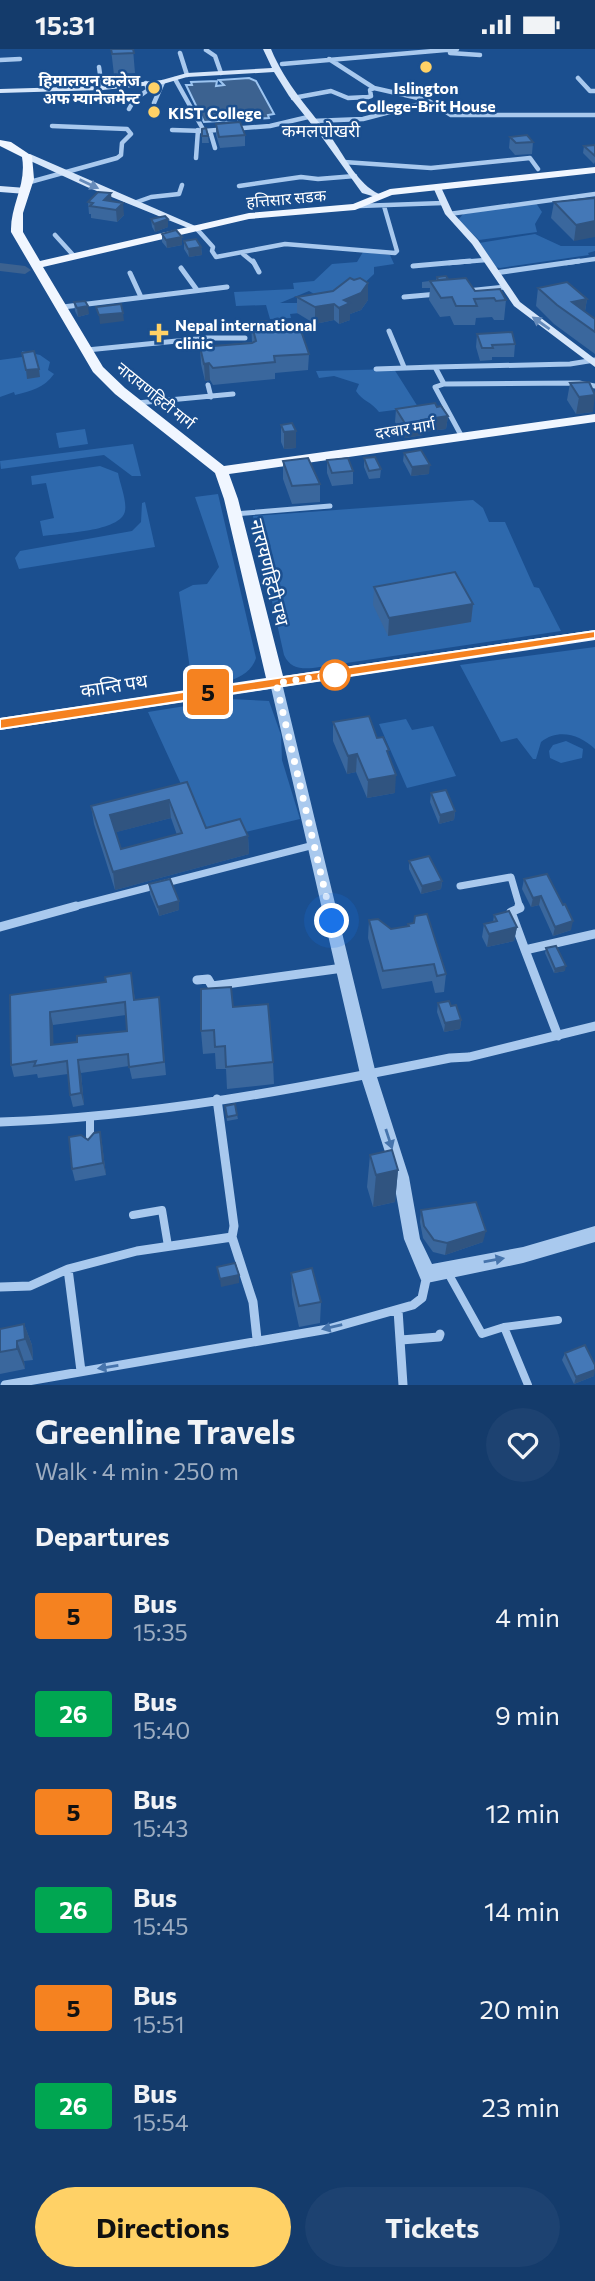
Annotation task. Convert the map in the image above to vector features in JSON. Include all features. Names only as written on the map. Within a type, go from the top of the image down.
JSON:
[{"type":"main road","points":[[267,49],[274,70],[293,98],[371,193]]},
{"type":"main road","points":[[0,91],[163,82],[187,75],[274,70],[282,64],[271,59]]},
{"type":"main road","points":[[2,142],[27,156],[134,203],[196,227]]},
{"type":"main road","points":[[0,154],[27,156]]},
{"type":"main road","points":[[0,189],[28,186],[32,171],[27,156]]},
{"type":"main road","name":"हत्तिसार सडक","points":[[36,265],[262,214],[359,206],[371,193],[595,170]]},
{"type":"main road","name":"नारायणहिटी मार्ग","points":[[28,186],[16,222],[17,232],[87,349],[110,383],[205,457],[223,475]]},
{"type":"main road","points":[[437,187],[449,214],[475,242],[524,311],[594,361]]},
{"type":"main road","name":"दरबार मार्ग","points":[[223,475],[595,418]]},
{"type":"main road","name":"दरबार मार्ग","points":[[248,471],[595,425]]},
{"type":"main road","points":[[205,457],[248,471]]},
{"type":"main road","points":[[233,506],[236,481],[248,471]]},
{"type":"main road","name":"नारायणहिटी पथ","points":[[223,475],[276,683]]},
{"type":"main road","name":"कान्ति पथ","points":[[0,724],[595,635]]},
{"type":"street","points":[[282,64],[457,49]]},
{"type":"street","points":[[206,50],[215,56],[221,73]]},
{"type":"street","points":[[448,51],[461,56],[480,55]]},
{"type":"street","points":[[180,53],[187,75]]},
{"type":"street","points":[[0,60],[20,58]]},
{"type":"street","points":[[329,59],[373,88],[429,102],[451,114],[595,115]]},
{"type":"street","points":[[99,67],[102,87]]},
{"type":"street","points":[[578,78],[590,91],[595,91]]},
{"type":"street","points":[[175,79],[215,148]]},
{"type":"street","points":[[155,103],[163,82]]},
{"type":"street","points":[[129,109],[134,100],[148,90],[146,83]]},
{"type":"street","points":[[293,98],[331,91],[348,98],[368,97],[372,96],[370,90],[373,88]]},
{"type":"street","points":[[172,130],[204,131],[270,126],[310,119],[363,120],[369,115],[395,112],[403,106],[429,102]]},
{"type":"street","points":[[106,127],[112,120]]},
{"type":"street","points":[[28,186],[64,171],[117,158],[121,155],[122,143],[131,134],[127,129],[52,126]]},
{"type":"street","points":[[196,158],[204,131]]},
{"type":"street","points":[[344,162],[431,168],[530,158],[538,169]]},
{"type":"street","points":[[239,186],[301,177],[318,179],[355,176]]},
{"type":"street","points":[[134,203],[151,197],[179,194],[181,185]]},
{"type":"street","points":[[449,214],[595,194]]},
{"type":"street","points":[[359,206],[443,203]]},
{"type":"street","points":[[243,254],[243,250],[285,244],[345,247],[395,254],[397,251],[384,206]]},
{"type":"street","points":[[196,227],[214,247],[212,251],[216,257],[243,254],[259,272]]},
{"type":"street","points":[[55,235],[74,256]]},
{"type":"street","points":[[495,273],[595,259]]},
{"type":"street","points":[[413,266],[486,260]]},
{"type":"street","points":[[181,268],[197,290]]},
{"type":"street","points":[[130,273],[141,297]]},
{"type":"street","points":[[63,307],[227,287]]},
{"type":"street","points":[[460,292],[505,287]]},
{"type":"street","points":[[404,297],[448,293]]},
{"type":"street","points":[[389,331],[404,367]]},
{"type":"street","points":[[87,349],[207,338],[246,338]]},
{"type":"street","points":[[376,369],[570,364],[594,361]]},
{"type":"street","points":[[435,367],[444,384]]},
{"type":"street","points":[[462,437],[435,387],[444,384],[579,383],[595,386]]},
{"type":"street","points":[[208,385],[211,397]]},
{"type":"street","points":[[137,403],[233,394]]},
{"type":"street","points":[[233,506],[330,506]]},
{"type":"street","points":[[5,1385],[34,1382],[257,1339],[328,1329],[398,1310],[422,1298],[427,1274],[412,1238],[401,1177],[368,1074],[276,683]]},
{"type":"street","points":[[0,927],[314,845]]},
{"type":"street","points":[[460,886],[511,877],[520,908],[510,912],[558,1036]]},
{"type":"street","points":[[525,950],[595,934]]},
{"type":"street","points":[[197,980],[208,979],[212,986],[343,968]]},
{"type":"street","points":[[0,1122],[126,1114],[217,1098],[285,1091],[450,1058],[469,1057],[595,1026]]},
{"type":"street","points":[[217,1098],[234,1226],[232,1237],[253,1302],[257,1339]]},
{"type":"street","points":[[90,1116],[90,1146]]},
{"type":"street","points":[[134,1215],[162,1210],[168,1247]]},
{"type":"street","points":[[427,1274],[523,1255],[595,1234]]},
{"type":"street","points":[[0,1287],[30,1286],[68,1269],[168,1247],[232,1237]]},
{"type":"street","points":[[68,1269],[81,1371]]},
{"type":"street","points":[[447,1269],[482,1334],[504,1327],[558,1320]]},
{"type":"street","points":[[398,1310],[403,1385]]},
{"type":"street","points":[[504,1327],[528,1385]]},
{"type":"street","points":[[401,1340],[439,1338],[440,1334]]},
{"type":"shaded area","points":[[249,78],[256,81],[274,114],[268,115],[269,118],[204,122],[186,85],[192,85],[191,82],[217,81],[216,86],[224,85],[219,80]]},
{"type":"shaded area","points":[[536,203],[542,212],[535,224],[537,232],[479,240],[458,220],[463,214]]},
{"type":"shaded area","points":[[535,234],[561,246],[595,246],[595,251],[588,253],[589,255],[500,268],[495,267],[479,243]]},
{"type":"shaded area","points":[[363,252],[390,255],[394,264],[374,267],[374,274],[356,291],[328,302],[309,291],[280,303],[298,303],[300,313],[290,314],[291,318],[270,319],[266,305],[236,306],[234,292],[294,289],[293,283],[314,281],[332,264],[357,262]]},
{"type":"shaded area","points":[[22,351],[40,355],[50,362],[48,370],[54,374],[37,388],[0,397],[0,360],[22,357]]},
{"type":"shaded area","points":[[394,369],[418,407],[379,412],[356,391],[359,384],[334,376],[319,378],[316,371]]},
{"type":"shaded area","points":[[85,429],[88,444],[59,448],[56,433]]},
{"type":"shaded area","points":[[133,444],[141,476],[132,476],[104,455],[1,469],[0,461]]},
{"type":"shaded area","points":[[100,466],[118,473],[125,507],[121,518],[102,527],[43,536],[40,521],[54,518],[46,483],[32,485],[31,476]]},
{"type":"shaded area","points":[[218,494],[256,658],[252,666],[238,677],[193,690],[179,592],[193,585],[207,584],[219,567],[195,497]]},
{"type":"shaded area","points":[[473,500],[483,508],[489,522],[505,522],[534,587],[539,588],[561,631],[313,668],[300,668],[289,663],[284,655],[253,516]]},
{"type":"shaded area","points":[[145,502],[155,547],[19,569],[15,558],[20,551],[132,531],[141,522],[142,503]]},
{"type":"shaded area","points":[[595,647],[595,749],[576,737],[555,735],[541,742],[536,759],[533,759],[517,738],[501,742],[460,665]]},
{"type":"shaded area","points":[[229,699],[269,701],[281,735],[282,760],[300,819],[207,841],[148,712]]},
{"type":"shaded area","points":[[406,719],[412,730],[433,726],[456,776],[407,788],[379,724]]},
{"type":"shaded area","points":[[566,741],[583,749],[582,758],[561,763],[550,758],[549,751],[553,745]]},
{"type":"building","points":[[111,49],[133,49],[134,53],[112,54]]},
{"type":"building","points":[[240,122],[245,135],[219,137],[216,124]]},
{"type":"building","points":[[206,128],[208,136],[202,136],[202,129]]},
{"type":"building","points":[[527,135],[533,142],[516,143],[510,137]]},
{"type":"building","points":[[595,145],[595,156],[584,146]]},
{"type":"building","points":[[98,192],[111,193],[104,200],[123,203],[116,210],[90,206],[93,203],[88,202]]},
{"type":"building","points":[[595,198],[595,221],[576,225],[554,202]]},
{"type":"building","points":[[165,216],[168,219],[154,224],[151,219]]},
{"type":"building","points":[[176,230],[182,237],[166,240],[162,234]]},
{"type":"building","points":[[196,239],[201,247],[188,249],[184,241]]},
{"type":"building","points":[[350,278],[360,278],[368,283],[361,293],[344,300],[350,303],[339,308],[334,304],[315,307],[297,297],[333,291]]},
{"type":"building","points":[[466,278],[475,291],[500,289],[506,300],[474,299],[477,306],[456,306],[452,297],[441,298],[430,281]]},
{"type":"building","points":[[567,282],[587,299],[572,302],[595,319],[595,332],[538,288]]},
{"type":"building","points":[[85,301],[88,306],[77,308],[74,302]]},
{"type":"building","points":[[121,304],[123,313],[99,315],[96,307]]},
{"type":"building","points":[[267,321],[269,327],[299,325],[309,354],[274,356],[275,362],[213,368],[209,363],[204,364],[200,347],[252,343],[256,341],[251,322]]},
{"type":"building","points":[[512,332],[515,344],[492,345],[493,348],[482,348],[477,334]]},
{"type":"building","points":[[34,351],[39,369],[26,370],[22,353]]},
{"type":"building","points":[[589,382],[595,395],[579,397],[570,383]]},
{"type":"building","points":[[435,403],[437,407],[441,406],[448,416],[406,425],[396,409]]},
{"type":"building","points":[[292,423],[296,431],[284,432],[281,425]]},
{"type":"building","points":[[421,450],[430,465],[412,467],[404,453]]},
{"type":"building","points":[[375,457],[381,469],[369,471],[364,458]]},
{"type":"building","points":[[308,458],[320,484],[292,486],[283,461]]},
{"type":"building","points":[[348,458],[353,471],[332,473],[327,460]]},
{"type":"building","points":[[455,572],[473,604],[389,618],[374,587]]},
{"type":"building","points":[[369,716],[377,738],[383,737],[389,750],[387,751],[396,775],[368,780],[357,754],[348,756],[333,722]]},
{"type":"building","points":[[187,782],[206,828],[240,819],[248,836],[113,872],[91,806]],"holes":[[[169,800],[182,833],[121,849],[110,815]]]},
{"type":"building","points":[[446,790],[455,811],[440,815],[431,793]]},
{"type":"building","points":[[429,856],[442,881],[422,886],[409,861]]},
{"type":"building","points":[[547,874],[573,921],[555,927],[541,896],[533,898],[524,879]]},
{"type":"building","points":[[170,879],[179,901],[158,907],[149,884]]},
{"type":"building","points":[[509,911],[517,927],[489,934],[484,924],[497,921],[494,915]]},
{"type":"building","points":[[427,914],[446,974],[437,976],[434,964],[383,971],[369,920],[378,919],[391,929],[409,926],[408,924],[414,923],[415,916]]},
{"type":"building","points":[[556,946],[566,966],[555,969],[546,948]]},
{"type":"building","points":[[131,973],[134,1000],[159,997],[164,1062],[129,1067],[128,1054],[78,1060],[81,1093],[70,1095],[67,1061],[34,1066],[36,1061],[11,1065],[10,995],[106,982],[105,977]],"holes":[[[125,1002],[127,1031],[77,1036],[77,1042],[51,1045],[50,1012]]]},
{"type":"building","points":[[231,987],[233,1007],[268,1004],[273,1062],[226,1067],[225,1046],[215,1047],[214,1030],[201,1031],[201,989]]},
{"type":"building","points":[[449,1001],[451,1006],[456,1005],[461,1020],[445,1023],[438,1003]]},
{"type":"building","points":[[235,1104],[237,1115],[227,1117],[225,1106]]},
{"type":"building","points":[[100,1132],[103,1163],[72,1169],[69,1137],[81,1135],[88,1140],[94,1133]]},
{"type":"building","points":[[392,1150],[398,1170],[376,1175],[370,1155]]},
{"type":"building","points":[[476,1202],[486,1231],[447,1243],[434,1240],[424,1226],[421,1210]]},
{"type":"building","points":[[235,1263],[239,1275],[220,1279],[217,1267]]},
{"type":"building","points":[[312,1268],[321,1302],[299,1306],[291,1273]]},
{"type":"building","points":[[24,1324],[25,1339],[17,1341],[17,1349],[0,1352],[0,1329]]},
{"type":"building","points":[[585,1345],[595,1370],[576,1377],[565,1353]]},
{"type":"waterway","points":[[0,267],[25,270]]},
{"type":"bus line","name":"5","points":[[0,724],[595,635]]},
{"type":"place","name":"Islington College-Brit House","points":[[426,67]]},
{"type":"place","name":"हिमालयन कलेज अफ म्यानेजमेन्ट","points":[[154,88]]},
{"type":"place","name":"KIST College","points":[[154,112]]},
{"type":"place","name":"Nepal international clinic","points":[[159,333]]},
{"type":"district","name":"कमलपोखरी","points":[[321,130]]},
{"type":"route","points":[[332,921],[276,683],[344,673],[335,675]]}]
